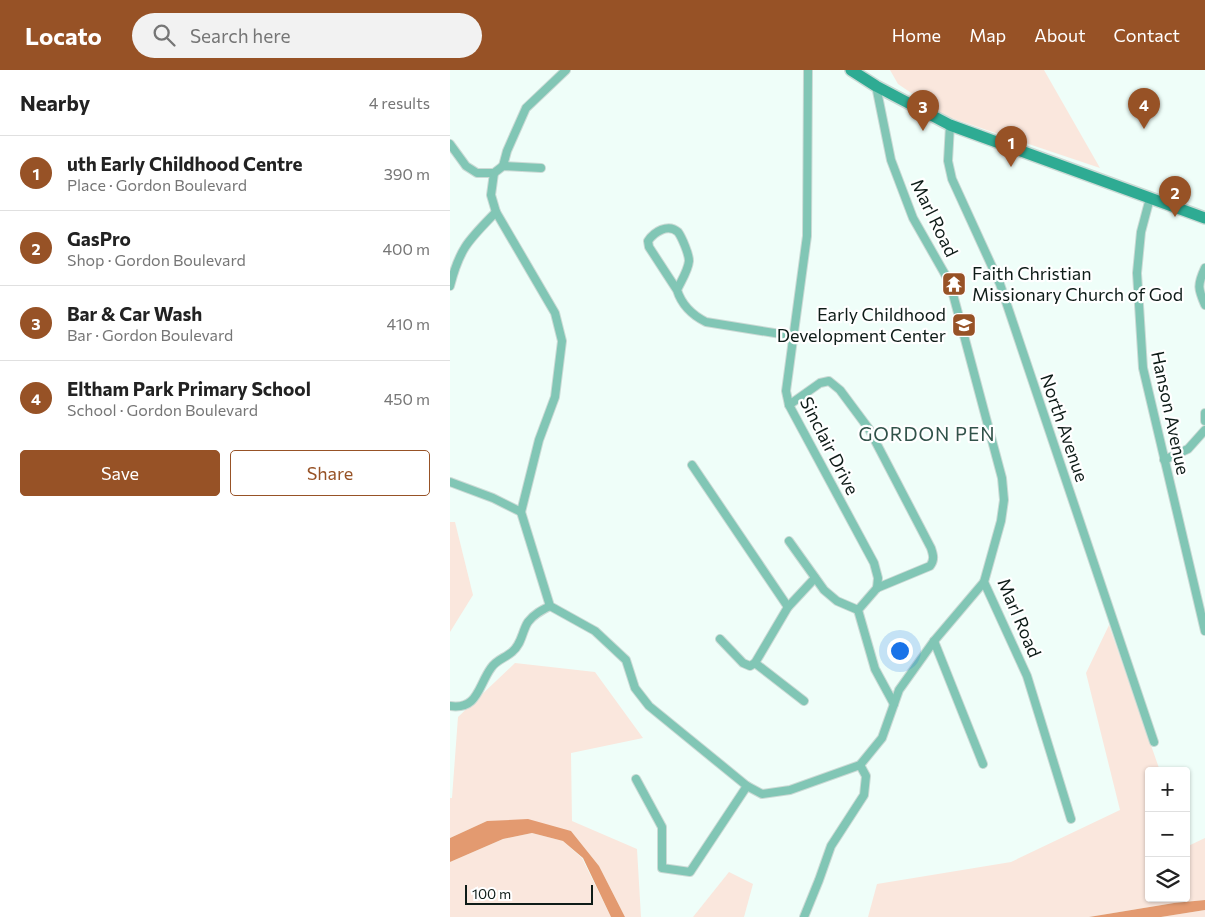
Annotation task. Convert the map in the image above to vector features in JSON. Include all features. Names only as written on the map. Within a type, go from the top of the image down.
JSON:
[{"type":"street","points":[[566,70],[526,108],[502,166],[494,173],[491,195],[496,212],[555,313],[562,341],[555,398],[540,440],[521,512],[550,606],[595,630],[626,660],[635,688],[649,706],[747,786],[762,794],[790,790],[860,765],[882,738],[899,690],[934,641],[984,582]]},
{"type":"street","name":"Sinclair Drive","points":[[808,70],[807,236],[786,391],[789,405],[874,563],[878,578],[877,588]]},
{"type":"street","points":[[851,70],[876,86],[950,125],[1205,218]]},
{"type":"street","name":"Marl Road","points":[[876,86],[891,160],[913,218],[950,283],[1002,478],[1004,500],[1001,521],[984,582],[1027,676],[1070,819]]},
{"type":"street","name":"North Avenue","points":[[950,125],[948,161],[952,179],[1000,284],[1154,742]]},
{"type":"street","points":[[450,144],[466,166],[477,173],[494,173]]},
{"type":"street","points":[[502,166],[541,168]]},
{"type":"street","name":"Hanson Avenue","points":[[1150,198],[1141,232],[1138,282],[1142,368],[1205,631]]},
{"type":"street","points":[[450,286],[461,251],[496,212]]},
{"type":"street","points":[[677,290],[687,268],[688,254],[680,235],[672,228],[666,228],[656,232],[648,241],[649,247],[677,290],[680,299],[694,316],[706,322],[793,336]]},
{"type":"street","points":[[1205,268],[1199,284],[1199,291],[1205,306]]},
{"type":"street","points":[[789,405],[820,383],[829,381],[840,390],[869,429],[931,548],[933,562],[930,566],[877,588],[858,610]]},
{"type":"street","points":[[1205,413],[1205,421]]},
{"type":"street","points":[[1164,460],[1188,449],[1205,430]]},
{"type":"street","points":[[692,465],[788,606]]},
{"type":"street","points":[[450,482],[492,498],[521,512]]},
{"type":"street","points":[[789,541],[824,590],[837,601],[858,610]]},
{"type":"street","points":[[720,639],[743,663],[750,666],[755,663],[788,606],[815,578]]},
{"type":"street","points":[[450,706],[461,707],[470,703],[478,693],[492,667],[500,658],[512,652],[518,645],[528,622],[538,612],[550,606]]},
{"type":"street","points":[[858,610],[875,670],[894,704]]},
{"type":"street","points":[[934,641],[983,764]]},
{"type":"street","points":[[755,663],[804,701]]},
{"type":"street","points":[[804,917],[831,846],[864,795],[866,776],[860,765]]},
{"type":"street","points":[[636,779],[662,827],[662,868],[690,872],[747,786]]},
{"type":"shaded area","points":[[890,70],[1044,70],[1100,168],[945,116],[898,84]]},
{"type":"shaded area","points":[[450,522],[455,522],[473,595],[450,632]]},
{"type":"shaded area","points":[[1109,625],[1159,767],[1145,767],[1145,902],[1184,902],[1089,917],[868,917],[877,884],[1011,862],[1120,810],[1086,673]]},
{"type":"shaded area","points":[[515,663],[595,672],[643,738],[571,753],[572,821],[637,849],[641,917],[625,917],[599,866],[571,831],[487,821],[450,838],[450,798],[452,798],[458,717]]},
{"type":"shaded area","points":[[528,819],[571,831],[599,866],[625,917],[611,917],[583,858],[563,841],[532,833],[503,839],[450,862],[450,838],[487,821]]},
{"type":"shaded area","points":[[532,833],[563,841],[582,858],[611,917],[450,917],[450,862],[503,839]]},
{"type":"shaded area","points":[[1205,838],[1205,900],[1190,901],[1190,845]]},
{"type":"shaded area","points":[[729,872],[753,884],[744,917],[693,917]]},
{"type":"shaded area","points":[[1205,900],[1205,910],[1161,917],[1089,917],[1174,903]]},
{"type":"shaded area","points":[[1205,910],[1205,917],[1161,917]]},
{"type":"place","name":"Eltham Park Primary School","points":[[1144,129]]},
{"type":"place","name":"Bar & Car Wash","points":[[923,131]]},
{"type":"place","name":"uth Early Childhood Centre","points":[[1011,167]]},
{"type":"place","name":"GasPro","points":[[1175,217]]},
{"type":"place","name":"Faith Christian Missionary Church of God","points":[[954,284]]},
{"type":"place","name":"Early Childhood Development Center","points":[[964,325]]},
{"type":"district","name":"GORDON PEN","points":[[927,434]]}]
